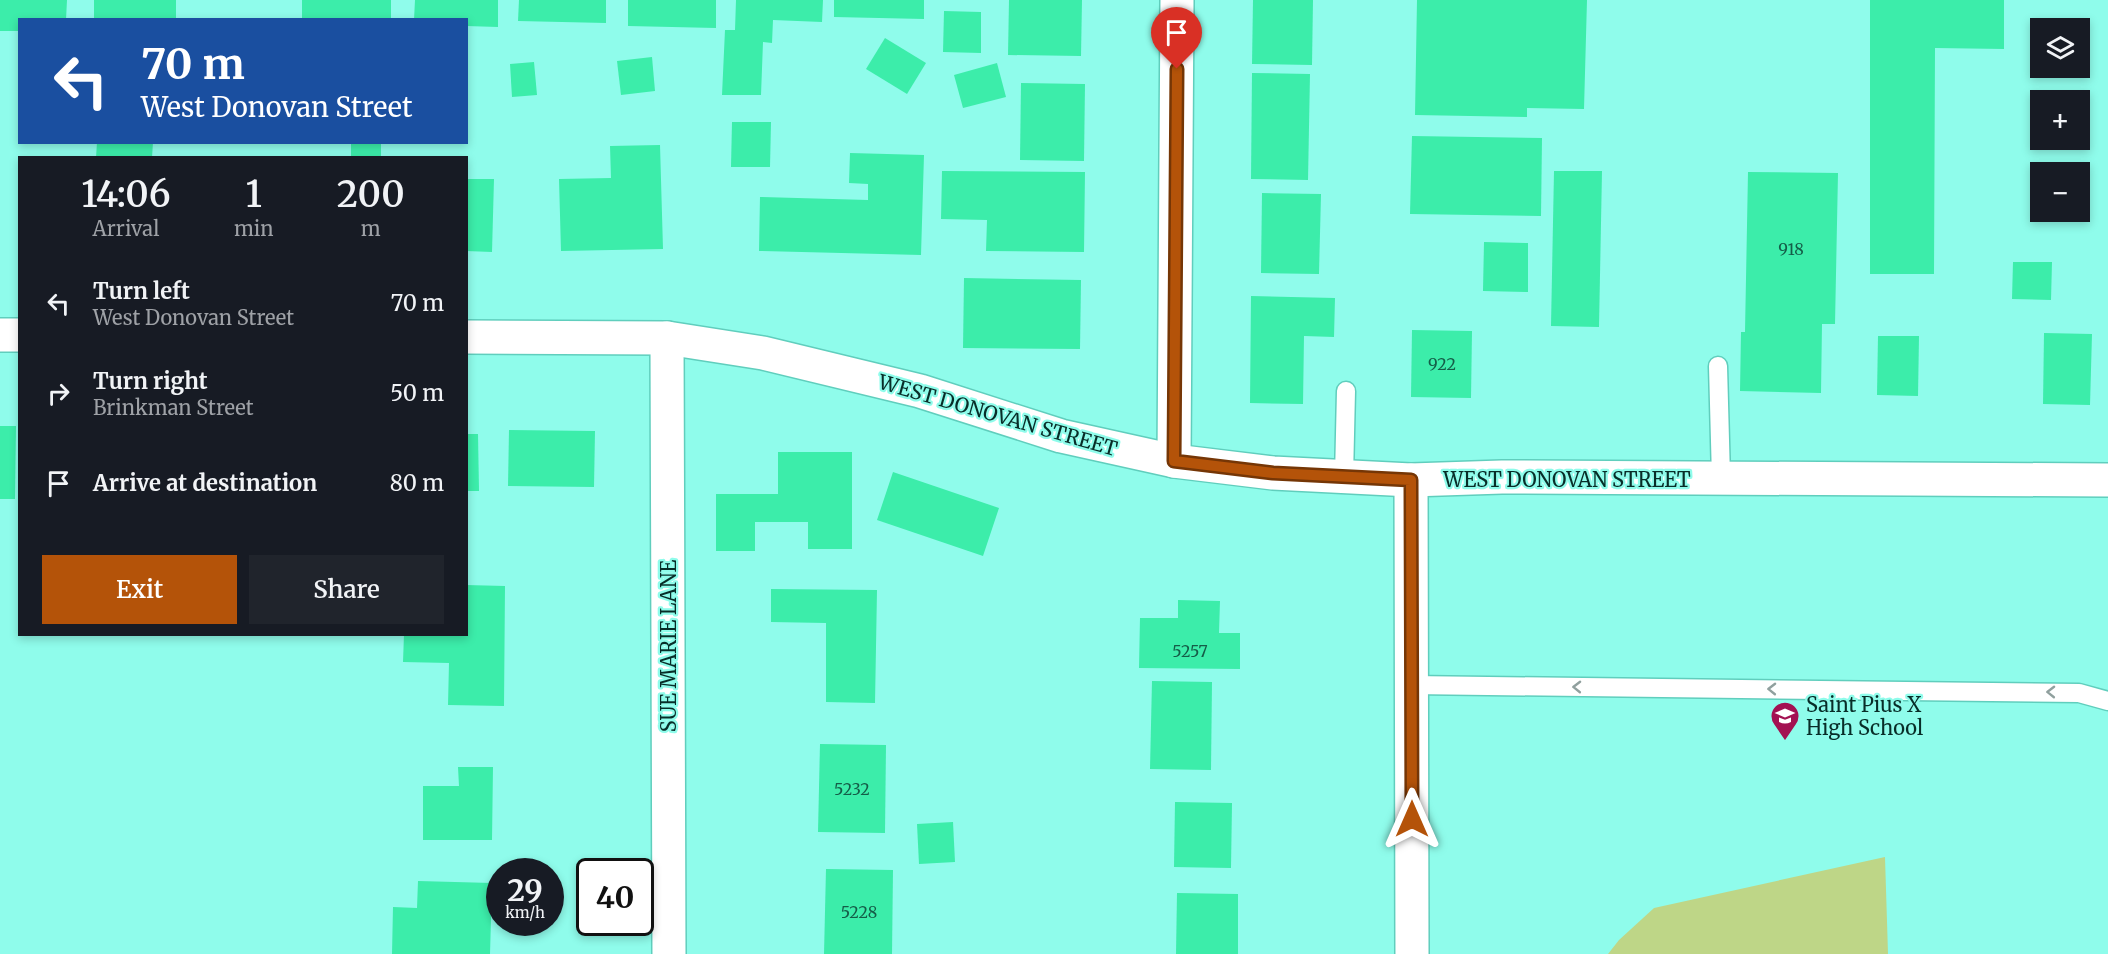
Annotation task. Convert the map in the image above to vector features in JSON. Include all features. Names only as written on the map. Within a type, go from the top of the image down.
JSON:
[{"type":"street","points":[[1174,461],[1177,0]]},
{"type":"street","points":[[0,335],[18,335]]},
{"type":"street","name":"WEST DONOVAN STREET","points":[[468,338],[667,338],[763,353],[920,391],[1060,436],[1174,461],[1273,473],[1411,480],[1502,477],[2108,480]]},
{"type":"street","name":"SUE MARIE LANE","points":[[667,338],[669,954]]},
{"type":"street","points":[[1411,480],[1412,954]]},
{"type":"lane","points":[[1718,366],[1721,478]]},
{"type":"lane","points":[[1344,477],[1346,391]]},
{"type":"lane","points":[[1411,685],[2079,693],[2108,701]]},
{"type":"green space","points":[[1885,857],[1888,954],[1608,954],[1619,940],[1654,908]]},
{"type":"building","points":[[0,0],[67,0],[66,18],[18,18],[18,31],[0,31]]},
{"type":"building","points":[[94,0],[176,0],[176,18],[94,18]]},
{"type":"building","points":[[302,0],[391,0],[391,18],[302,18]]},
{"type":"building","points":[[415,0],[498,0],[498,27],[468,26],[468,18],[414,18]]},
{"type":"building","points":[[519,0],[606,0],[606,23],[518,21]]},
{"type":"building","points":[[628,0],[716,0],[716,28],[628,26]]},
{"type":"building","points":[[736,0],[823,0],[822,22],[773,20],[772,43],[763,42],[761,95],[722,95],[725,30],[735,30]]},
{"type":"building","points":[[834,0],[924,0],[924,19],[834,17]]},
{"type":"building","points":[[1009,0],[1082,0],[1081,56],[1008,55]]},
{"type":"building","points":[[1253,0],[1313,0],[1312,65],[1252,64]]},
{"type":"building","points":[[1417,0],[1587,0],[1584,109],[1527,108],[1527,117],[1415,115]]},
{"type":"building","points":[[1870,0],[2004,0],[2004,49],[1935,48],[1934,274],[1870,274]]},
{"type":"building","points":[[944,11],[981,12],[981,53],[943,52]]},
{"type":"building","points":[[885,38],[926,63],[907,94],[866,69]]},
{"type":"building","points":[[652,57],[655,91],[621,95],[617,61]]},
{"type":"building","points":[[534,62],[537,95],[512,97],[510,64]]},
{"type":"building","points":[[997,63],[1006,97],[963,108],[954,75]]},
{"type":"building","points":[[1252,73],[1310,74],[1308,180],[1251,179]]},
{"type":"building","points":[[1021,83],[1085,84],[1084,161],[1020,160]]},
{"type":"building","points":[[732,122],[771,122],[770,167],[731,167]]},
{"type":"building","points":[[1412,136],[1542,138],[1541,216],[1410,214]]},
{"type":"building","points":[[97,144],[153,144],[152,156],[96,156]]},
{"type":"building","points":[[351,144],[381,144],[381,156],[351,156]]},
{"type":"building","points":[[660,145],[663,249],[561,251],[559,179],[611,178],[610,146]]},
{"type":"building","points":[[850,153],[924,155],[921,255],[759,251],[760,197],[868,200],[868,184],[849,183]]},
{"type":"building","points":[[942,171],[1085,172],[1084,252],[986,251],[987,220],[941,219]]},
{"type":"building","points":[[1554,171],[1602,171],[1599,327],[1551,326]]},
{"type":"building","points":[[1748,172],[1838,173],[1835,324],[1822,324],[1821,393],[1740,391],[1741,332],[1745,332]]},
{"type":"building","points":[[468,179],[494,179],[492,252],[468,251]]},
{"type":"building","points":[[1262,193],[1321,194],[1319,274],[1261,273]]},
{"type":"building","points":[[1484,242],[1528,243],[1528,292],[1483,291]]},
{"type":"building","points":[[2013,262],[2052,262],[2051,300],[2012,299]]},
{"type":"building","points":[[964,278],[1081,280],[1080,349],[963,348]]},
{"type":"building","points":[[1251,296],[1335,298],[1334,337],[1304,336],[1303,404],[1250,403]]},
{"type":"building","points":[[1412,330],[1472,331],[1471,398],[1411,397]]},
{"type":"building","points":[[2044,333],[2092,334],[2090,405],[2043,404]]},
{"type":"building","points":[[1878,336],[1919,336],[1918,396],[1877,395]]},
{"type":"building","points":[[0,426],[16,426],[15,499],[0,499]]},
{"type":"building","points":[[509,430],[595,431],[594,487],[508,486]]},
{"type":"building","points":[[468,434],[478,434],[479,491],[468,491]]},
{"type":"building","points":[[778,452],[852,452],[852,549],[808,549],[808,522],[755,522],[755,551],[716,551],[716,494],[778,494]]},
{"type":"building","points":[[893,472],[999,508],[983,556],[877,520]]},
{"type":"building","points":[[468,585],[505,586],[504,706],[448,705],[449,663],[403,662],[404,636],[468,636]]},
{"type":"building","points":[[771,589],[877,590],[875,703],[826,702],[826,623],[771,622]]},
{"type":"building","points":[[1178,600],[1220,601],[1219,633],[1240,633],[1240,669],[1139,668],[1140,618],[1178,618]]},
{"type":"building","points":[[1152,681],[1212,682],[1211,770],[1150,769]]},
{"type":"building","points":[[820,744],[886,745],[885,833],[818,832]]},
{"type":"building","points":[[458,767],[493,767],[492,840],[423,840],[423,786],[459,786]]},
{"type":"building","points":[[1175,802],[1232,803],[1231,868],[1174,867]]},
{"type":"building","points":[[953,822],[955,862],[919,864],[917,824]]},
{"type":"building","points":[[826,869],[893,870],[892,954],[824,954]]},
{"type":"building","points":[[418,881],[486,883],[486,936],[491,936],[490,954],[392,954],[393,907],[417,908]]},
{"type":"building","points":[[1177,893],[1238,894],[1238,954],[1176,954]]},
{"type":"place","name":"Saint Pius X High School","points":[[1785,742]]},
{"type":"route","points":[[1177,69],[1174,461],[1273,473],[1411,480],[1412,819]]}]
